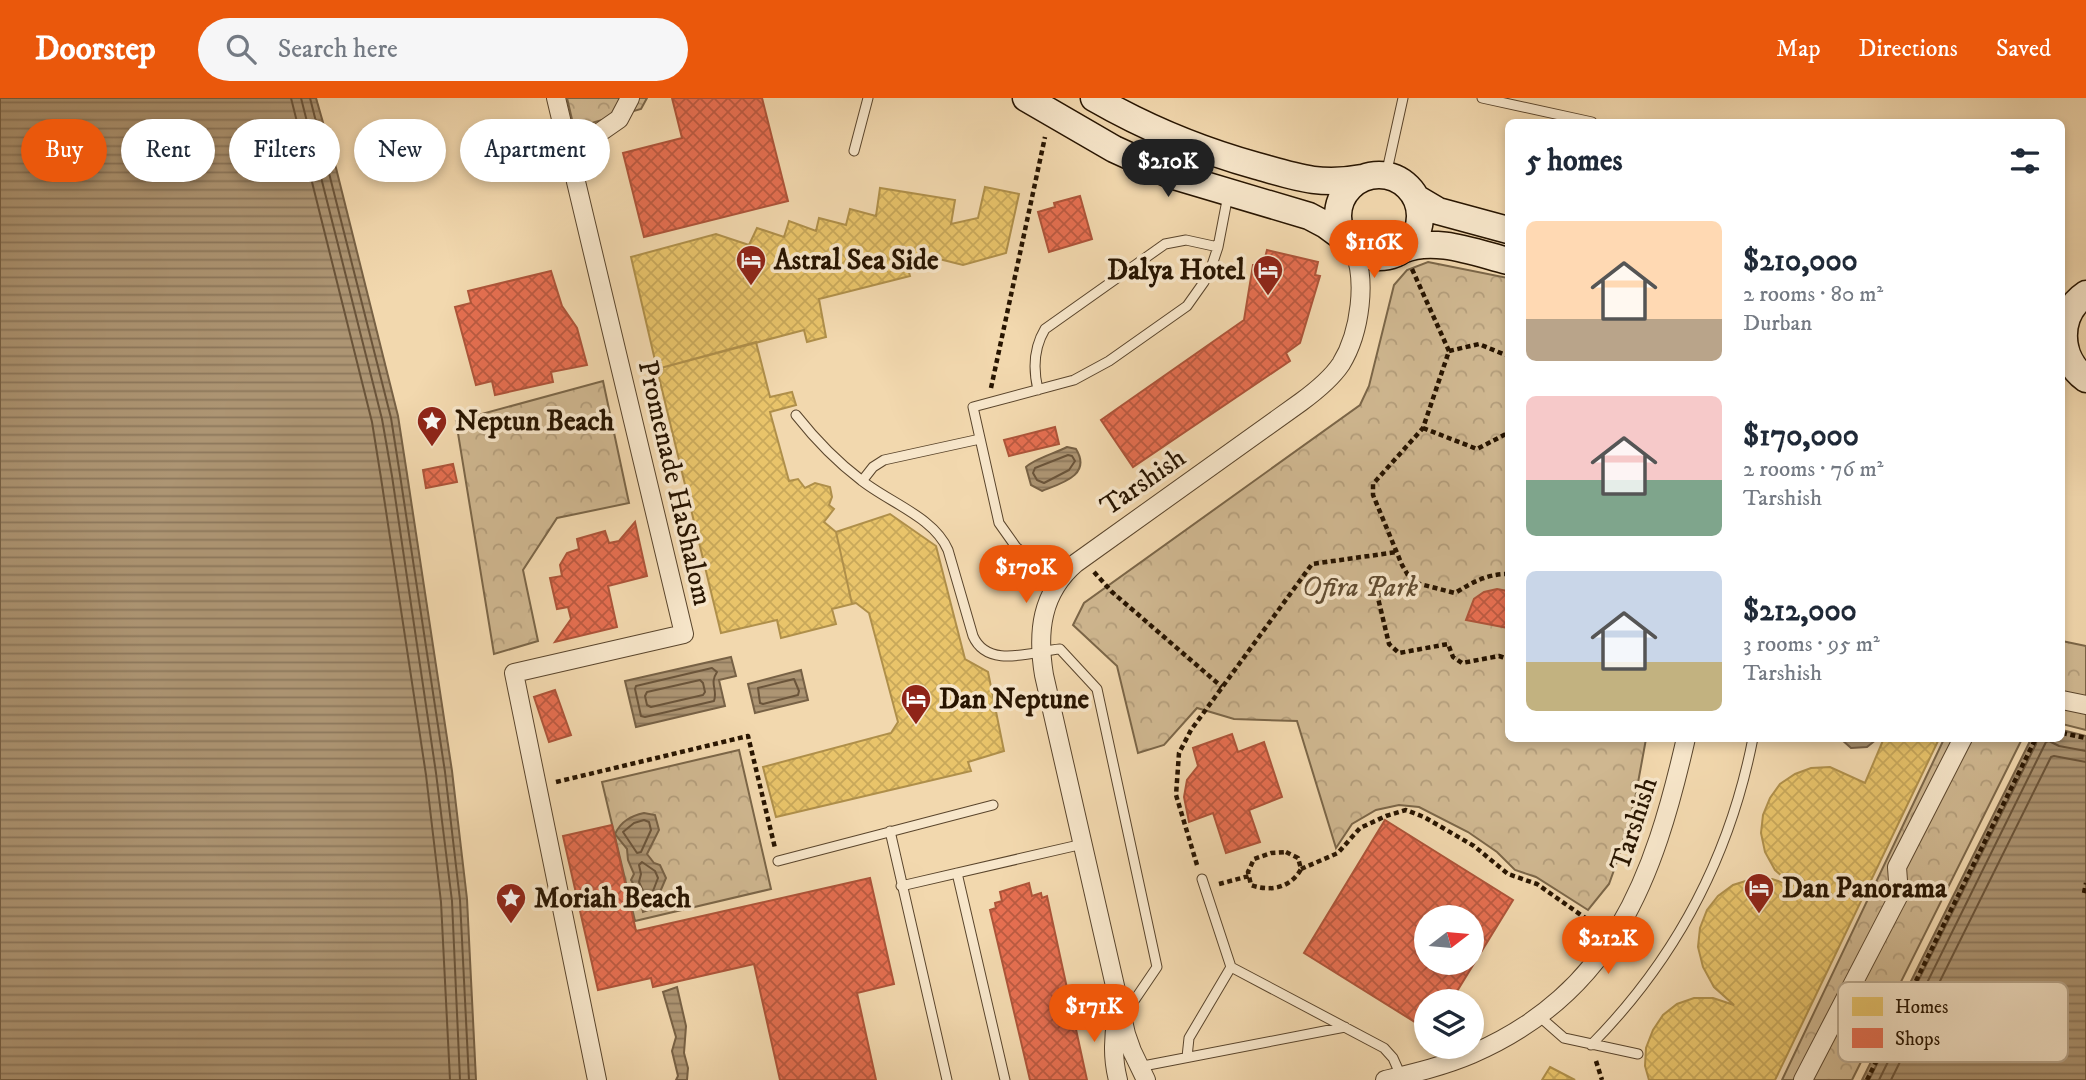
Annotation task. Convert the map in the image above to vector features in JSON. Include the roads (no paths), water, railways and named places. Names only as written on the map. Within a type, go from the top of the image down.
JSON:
[{"type":"street","name":"Promenade HaShalom","points":[[556,98],[561,119]]},
{"type":"street","points":[[610,125],[619,119],[630,98]]},
{"type":"street","points":[[1026,98],[1137,160],[1183,179],[1309,216],[1326,225],[1362,253],[1385,256],[1415,246],[1434,245],[1505,260]]},
{"type":"street","points":[[1094,98],[1173,139],[1237,160],[1314,181],[1341,182],[1374,177],[1404,183],[1416,198],[1438,211],[1505,229]]},
{"type":"street","points":[[1348,243],[1338,221],[1339,208],[1346,191],[1374,177]]},
{"type":"street","name":"Promenade HaShalom","points":[[577,182],[684,634],[514,673],[597,1080]]},
{"type":"street","points":[[1402,250],[1415,235],[1419,223],[1420,211],[1416,198]]},
{"type":"street","name":"Tarshish","points":[[1142,1073],[1121,1012],[1044,675],[1041,650],[1043,614],[1052,590],[1082,558],[1301,402],[1329,379],[1340,365],[1349,346],[1360,296],[1361,271],[1348,243]]},
{"type":"street","points":[[2065,327],[2072,308]]},
{"type":"street","points":[[2065,347],[2076,375]]},
{"type":"street","points":[[2065,701],[2086,705]]},
{"type":"street","name":"Tarshish","points":[[1393,1078],[1471,1054],[1509,1035],[1539,1016],[1598,959],[1637,897],[1652,863],[1673,795],[1685,742]]},
{"type":"street","points":[[1854,982],[1899,895],[1896,867],[1961,742]]},
{"type":"street","name":"Tarshish","points":[[1118,1080],[1114,1030],[1121,1012]]},
{"type":"street","points":[[1803,1080],[1838,1013]]},
{"type":"lane","points":[[854,151],[868,98]]},
{"type":"lane","points":[[1374,177],[1403,98]]},
{"type":"lane","points":[[1482,98],[1578,119]]},
{"type":"lane","points":[[1059,580],[1023,554],[1004,532],[995,511],[973,407],[1067,383],[1095,370],[1187,306],[1204,282],[1218,247],[1228,193]]},
{"type":"lane","points":[[1038,390],[1034,362],[1045,329],[1165,244],[1186,240],[1218,247]]},
{"type":"lane","points":[[796,415],[833,456],[862,481],[922,519],[943,539],[973,636],[980,648],[992,654],[1006,656],[1060,649],[1097,689],[1157,967],[1121,1012]]},
{"type":"lane","points":[[862,481],[873,467],[884,460],[980,439]]},
{"type":"lane","points":[[1591,1045],[1645,985],[1696,904],[1727,831],[1751,742]]},
{"type":"lane","points":[[778,860],[993,805]]},
{"type":"lane","points":[[890,831],[947,1080]]},
{"type":"lane","points":[[901,886],[1083,844]]},
{"type":"lane","points":[[957,873],[1005,1080]]},
{"type":"lane","points":[[1203,884],[1231,967],[1384,1048],[1393,1058],[1393,1078]]},
{"type":"lane","points":[[1187,1057],[1189,1038],[1231,967]]},
{"type":"lane","points":[[1539,1016],[1564,1038],[1638,1054]]},
{"type":"lane","points":[[1142,1073],[1187,1057],[1345,1027]]},
{"type":"water","points":[[0,98],[316,98],[322,119],[229,119],[229,182],[340,182],[398,416],[452,771],[467,899],[476,1080],[0,1080]]},
{"type":"water","points":[[1067,447],[1076,449],[1080,458],[1078,472],[1066,481],[1042,491],[1031,485],[1026,467]]},
{"type":"water","points":[[731,657],[736,676],[719,680],[725,706],[636,727],[625,681]]},
{"type":"water","points":[[801,670],[808,700],[755,713],[748,684]]},
{"type":"water","points":[[2065,731],[2086,736],[2086,1080],[1862,1080],[1871,1062],[2068,1062],[2068,982],[1911,982],[2030,742],[2065,742]]},
{"type":"water","points":[[1844,742],[1873,742],[1867,747],[1851,748]]},
{"type":"water","points":[[644,813],[655,815],[659,830],[647,854],[654,863],[660,865],[666,878],[660,892],[665,904],[643,912],[638,892],[631,880],[634,874],[627,849],[615,834],[627,820]]},
{"type":"water","points":[[677,987],[686,1026],[684,1053],[688,1068],[687,1080],[676,1080],[678,1076],[672,1051],[676,1037],[663,992]]},
{"type":"place","name":"Astral Sea Side","points":[[751,287]]},
{"type":"place","name":"Dalya Hotel","points":[[1268,297]]},
{"type":"place","name":"Neptun Beach","points":[[432,448]]},
{"type":"place","name":"Dan Neptune","points":[[916,726]]},
{"type":"place","name":"Dan Panorama","points":[[1759,915]]},
{"type":"place","name":"Moriah Beach","points":[[511,925]]},
{"type":"park label","name":"Ofira Park","points":[[1360,587]]}]
